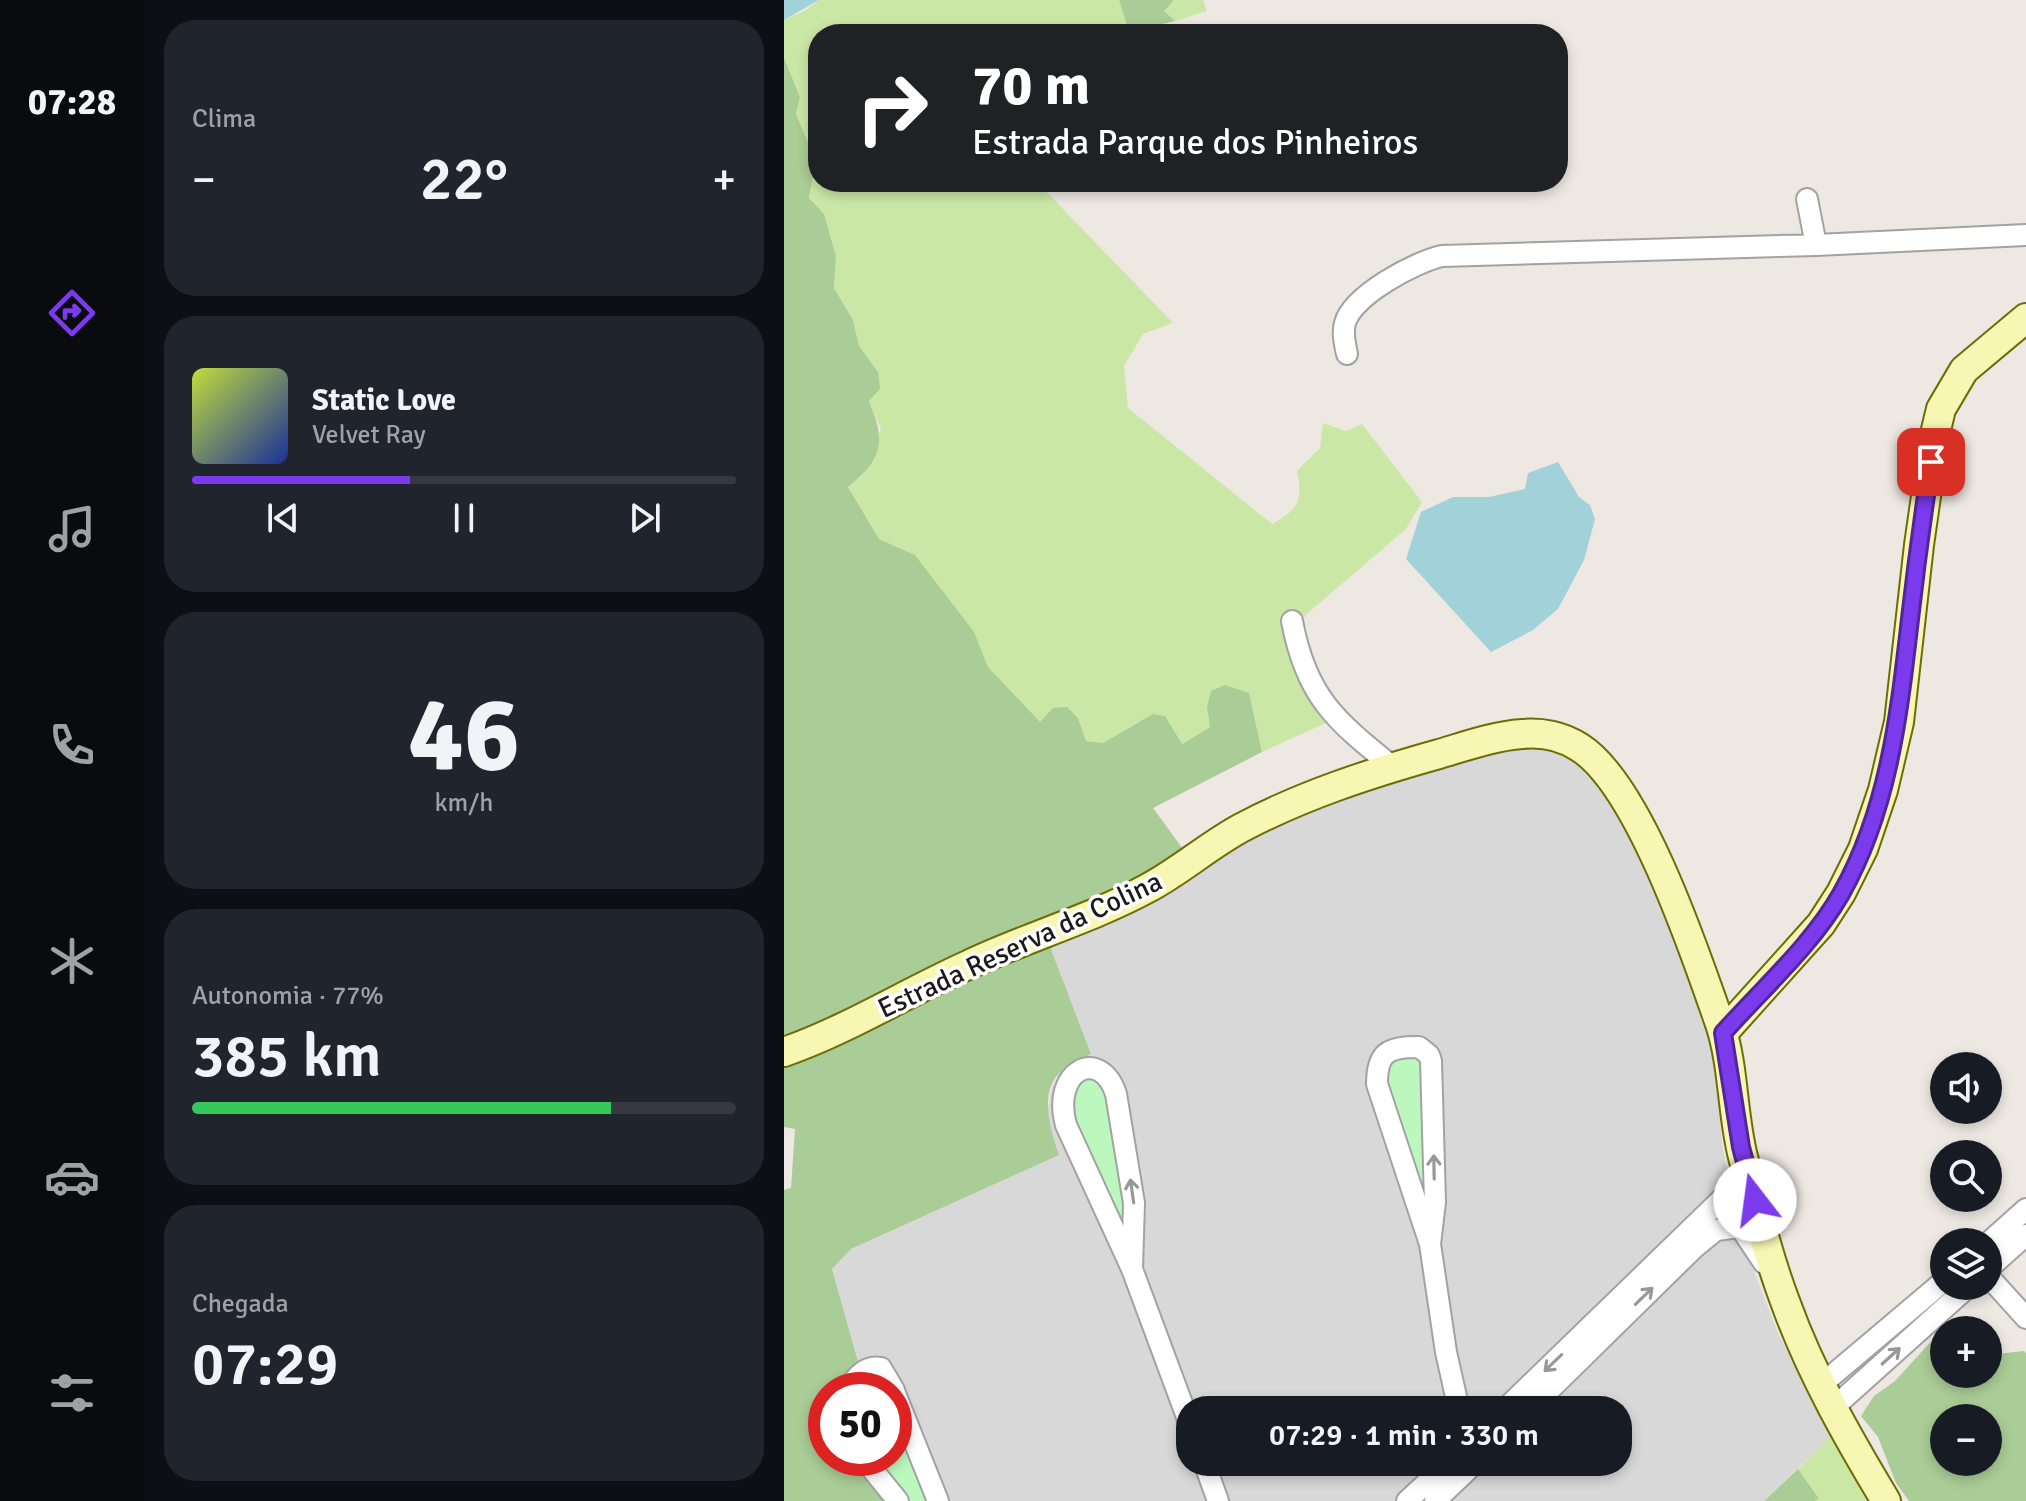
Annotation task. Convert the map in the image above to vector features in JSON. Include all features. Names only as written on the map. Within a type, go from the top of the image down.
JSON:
[{"type":"street","points":[[1807,199],[1816,245]]},
{"type":"street","points":[[1347,354],[1343,333],[1348,314],[1357,304],[1404,269],[1442,256],[1816,245],[2026,235]]},
{"type":"street","points":[[1723,1033],[1821,924],[1863,849],[1883,790],[1899,722],[1919,545],[1941,409],[1964,370],[2026,318]]},
{"type":"street","points":[[1292,621],[1299,652],[1319,699],[1346,728],[1393,767]]},
{"type":"street","name":"Estrada Reserva da Colina","points":[[784,1052],[843,1029],[969,964],[1150,887],[1236,830],[1287,805],[1393,767],[1502,736],[1526,733],[1549,735],[1576,744],[1606,772],[1643,832],[1688,934],[1723,1033],[1747,1170],[1781,1291],[1827,1396],[1886,1501]]},
{"type":"street","points":[[1430,1244],[1435,1202],[1431,1061],[1419,1047],[1394,1048],[1386,1052],[1378,1065],[1377,1084],[1430,1244],[1439,1311],[1456,1396]]},
{"type":"street","points":[[1132,1269],[1134,1203],[1116,1094],[1109,1078],[1103,1073],[1080,1071],[1070,1076],[1065,1085],[1062,1110],[1066,1125],[1132,1269],[1179,1396]]},
{"type":"street","points":[[1518,1396],[1730,1191],[1747,1170]]},
{"type":"street","points":[[2002,1230],[2026,1209]]},
{"type":"street","points":[[1543,1396],[1716,1230],[1740,1227],[1781,1291]]},
{"type":"street","points":[[2002,1256],[2026,1235]]},
{"type":"street","points":[[2002,1291],[2026,1318]]},
{"type":"street","points":[[1827,1396],[1930,1295]]},
{"type":"street","points":[[1827,1396],[1951,1300]]},
{"type":"street","points":[[862,1372],[873,1366],[883,1372]]},
{"type":"street","points":[[912,1436],[938,1501]]},
{"type":"street","points":[[878,1476],[898,1501]]},
{"type":"street","points":[[1209,1476],[1218,1501]]},
{"type":"street","points":[[1407,1501],[1434,1476]]},
{"type":"street","points":[[1435,1501],[1461,1476]]},
{"type":"shaded area","points":[[1521,746],[1551,748],[1585,769],[1608,799],[1643,863],[1709,1027],[1716,1065],[1722,1144],[1740,1236],[1779,1335],[1831,1436],[1764,1501],[883,1501],[865,1476],[912,1476],[912,1372],[852,1372],[859,1364],[832,1269],[851,1249],[1059,1155],[1047,1117],[1051,1090],[1060,1071],[1091,1054],[1049,944],[1100,927],[1147,902],[1220,854],[1311,807],[1492,751]]},
{"type":"green space","points":[[819,0],[1119,0],[1126,24],[808,24],[808,142],[796,114],[800,97],[784,58],[784,20]]},
{"type":"green space","points":[[1119,0],[1174,0],[1164,11],[1175,21],[1126,24]]},
{"type":"green space","points":[[1174,0],[1203,0],[1207,11],[1175,21],[1163,11]]},
{"type":"green space","points":[[784,58],[800,97],[796,114],[808,142],[809,198],[824,214],[836,256],[834,288],[853,320],[859,346],[878,372],[880,389],[869,401],[878,427],[878,448],[875,458],[848,487],[879,539],[915,555],[974,632],[988,667],[1040,722],[1053,708],[1067,707],[1078,718],[1086,741],[1103,743],[1153,714],[1165,716],[1182,744],[1210,727],[1207,707],[1211,691],[1225,685],[1249,693],[1262,752],[1153,808],[1183,849],[1125,887],[784,1041]]},
{"type":"green space","points":[[810,192],[1047,192],[1173,323],[1143,334],[1124,366],[1128,408],[1272,524],[1288,514],[1297,503],[1297,471],[1320,448],[1323,423],[1346,431],[1362,424],[1422,502],[1406,529],[1288,630],[1328,722],[1262,752],[1249,694],[1207,707],[1210,727],[1181,744],[1165,716],[1153,714],[1103,743],[1086,741],[1078,718],[1040,723],[987,666],[973,632],[915,555],[879,539],[848,487],[862,476],[881,429],[869,401],[878,372],[859,346],[853,320],[834,288],[836,256],[824,215],[809,198]]},
{"type":"green space","points":[[1049,944],[1091,1054],[1063,1070],[1050,1088],[1048,1111],[1059,1155],[851,1249],[832,1269],[859,1365],[852,1372],[808,1372],[808,1476],[865,1476],[883,1501],[784,1501],[784,1190],[791,1188],[795,1129],[784,1127],[784,1067],[854,1039],[967,977]]},
{"type":"green space","points":[[1403,1054],[1423,1059],[1427,1215],[1386,1102],[1387,1061]]},
{"type":"green space","points":[[1094,1076],[1108,1087],[1129,1204],[1128,1248],[1073,1130],[1070,1085]]},
{"type":"green space","points":[[1930,1342],[1930,1388],[2002,1388],[2002,1353],[2024,1351],[2026,1501],[1909,1501],[1896,1483],[1878,1437],[1861,1416],[1874,1396],[1895,1381]]},
{"type":"green space","points":[[1831,1436],[1870,1501],[1815,1501],[1819,1497],[1798,1469]]},
{"type":"green space","points":[[912,1458],[929,1501],[907,1501],[887,1476],[912,1476]]},
{"type":"green space","points":[[1798,1469],[1819,1498],[1815,1501],[1764,1501]]},
{"type":"water","points":[[784,0],[819,0],[784,20]]},
{"type":"water","points":[[1558,462],[1579,497],[1590,505],[1595,519],[1584,560],[1558,609],[1533,630],[1491,652],[1406,559],[1421,512],[1453,497],[1489,497],[1525,489],[1528,473]]},
{"type":"route","points":[[1755,1200],[1741,1147],[1723,1033],[1821,924],[1863,849],[1883,790],[1899,722],[1931,462]]}]
